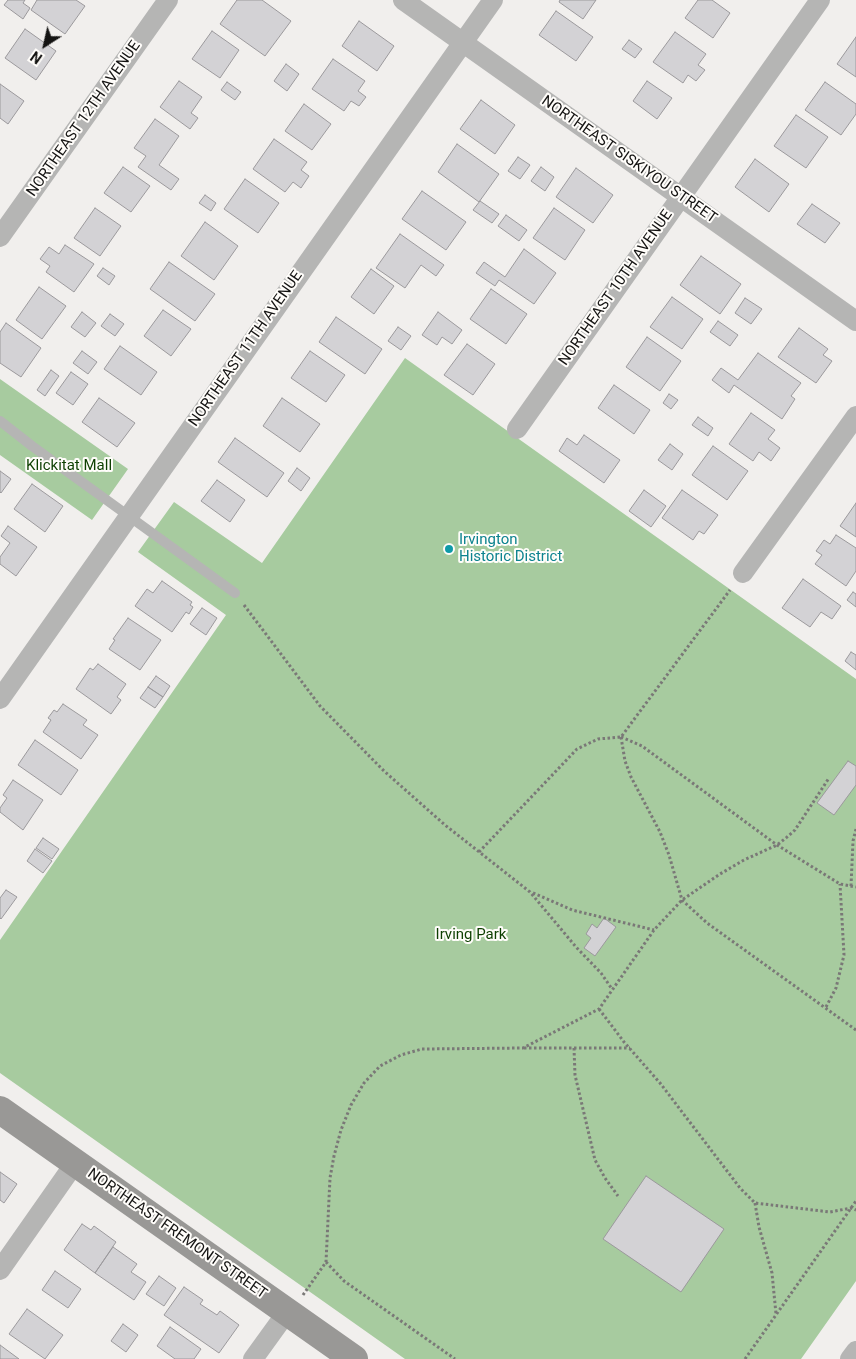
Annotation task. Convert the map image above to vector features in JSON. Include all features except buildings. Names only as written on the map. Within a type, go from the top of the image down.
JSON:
[{"type":"main road","name":"NORTHEAST FREMONT STREET","points":[[0,1110],[354,1359]]},
{"type":"street","name":"NORTHEAST 12TH AVENUE","points":[[0,237],[168,0]]},
{"type":"street","name":"NORTHEAST SISKIYOU STREET","points":[[403,0],[856,321]]},
{"type":"street","name":"NORTHEAST 11TH AVENUE","points":[[0,699],[493,0]]},
{"type":"street","name":"NORTHEAST 10TH AVENUE","points":[[517,429],[820,0]]},
{"type":"street","points":[[743,574],[856,416]]},
{"type":"street","points":[[0,1270],[75,1163]]},
{"type":"street","points":[[253,1359],[287,1312]]},
{"type":"street","points":[[850,1359],[856,1351]]},
{"type":"lane","points":[[0,421],[235,593]]},
{"type":"path","points":[[743,574],[621,737],[625,761],[631,777],[660,832],[682,900],[707,923],[856,1030]]},
{"type":"path","points":[[235,593],[320,706],[384,771],[479,852],[530,892],[576,947],[602,973],[612,989]]},
{"type":"path","points":[[479,852],[577,749],[598,739],[621,737],[642,746],[777,845],[840,884],[856,887]]},
{"type":"path","points":[[523,1048],[599,1009],[654,930],[682,900],[728,869],[777,845],[795,830],[829,778]]},
{"type":"path","points":[[851,886],[856,829]]},
{"type":"path","points":[[826,1007],[836,988],[844,955],[840,884]]},
{"type":"path","points":[[530,892],[572,910],[654,930]]},
{"type":"path","points":[[599,1009],[660,1083],[740,1188],[755,1203],[759,1227],[772,1273],[776,1315]]},
{"type":"path","points":[[574,1048],[575,1075],[595,1160],[618,1196]]},
{"type":"path","points":[[287,1312],[304,1293],[326,1262],[330,1178],[334,1156],[351,1105],[364,1083],[380,1066],[401,1054],[422,1049],[630,1048]]},
{"type":"path","points":[[746,1359],[856,1201]]},
{"type":"path","points":[[755,1203],[830,1212],[851,1208],[856,1210]]},
{"type":"path","points":[[326,1262],[344,1281],[455,1359]]},
{"type":"green space","name":"Irving Park","points":[[405,358],[856,679],[856,1281],[801,1359],[405,1359],[0,1073],[0,940],[226,615],[138,552],[174,502],[262,563]]},
{"type":"green space","name":"Klickitat Mall","points":[[0,379],[128,469],[92,520],[0,455]]},
{"type":"place","name":"Irvington Historic District","points":[[449,549]]}]
